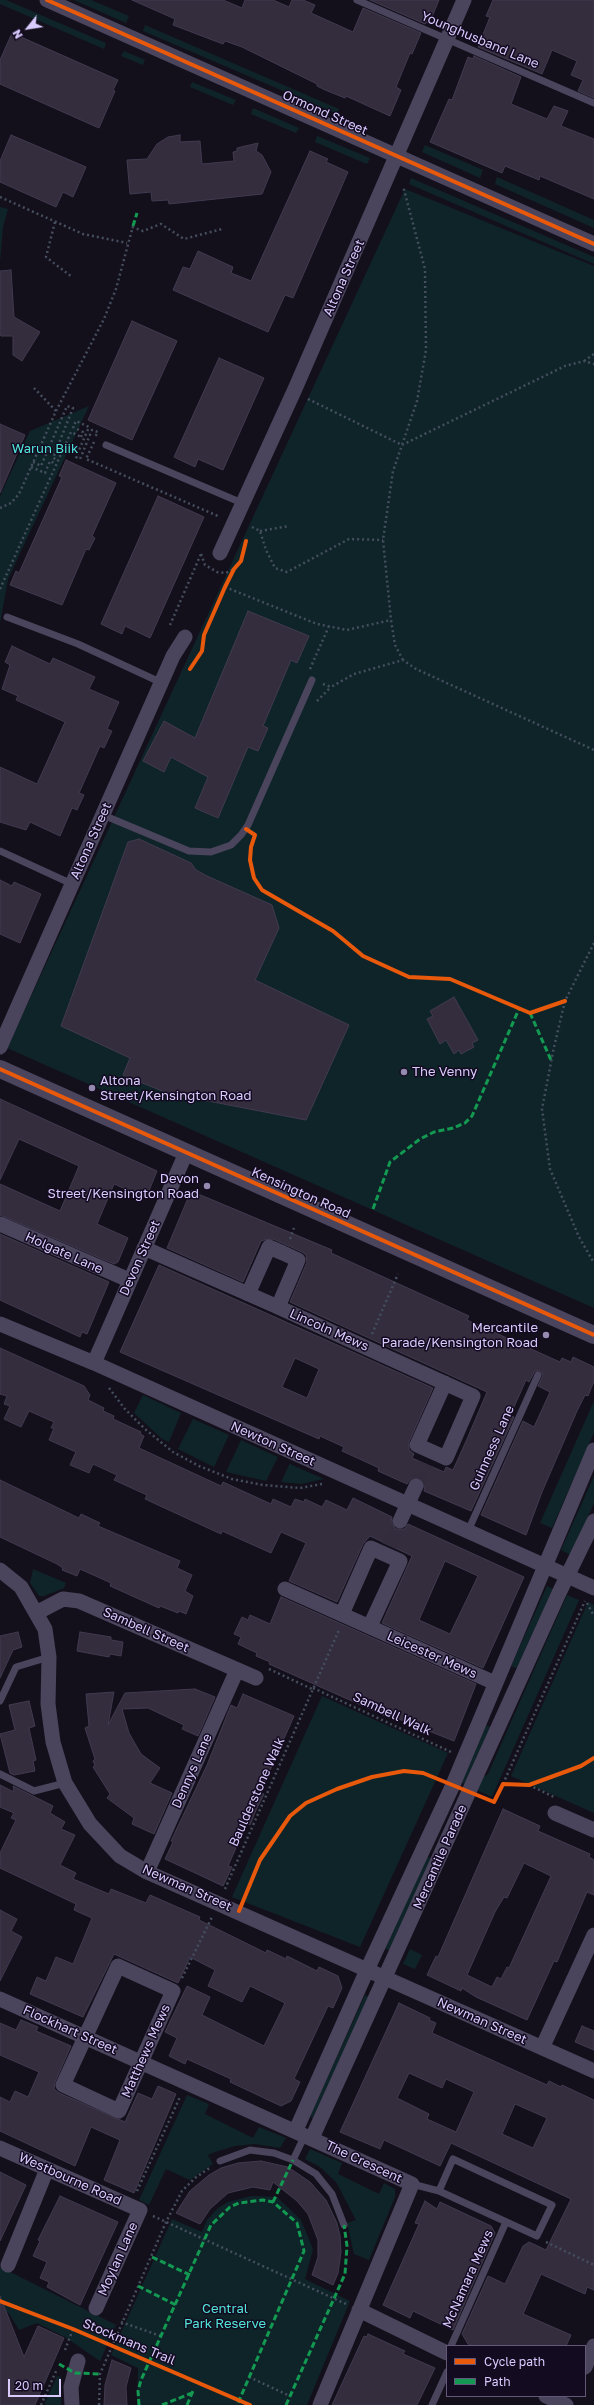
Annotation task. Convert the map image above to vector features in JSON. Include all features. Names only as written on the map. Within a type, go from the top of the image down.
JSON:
[{"type":"street","name":"Ormond Street","points":[[47,0],[594,244]]},
{"type":"street","name":"Altona Street","points":[[220,553],[397,157],[464,0]]},
{"type":"street","name":"Altona Street","points":[[0,1047],[173,656],[185,637]]},
{"type":"street","name":"Kensington Road","points":[[0,1069],[594,1335]]},
{"type":"street","name":"Devon Street","points":[[94,1363],[129,1280],[186,1153]]},
{"type":"street","name":"Holgate Lane","points":[[0,1224],[129,1280]]},
{"type":"street","name":"Lincoln Mews","points":[[248,1294],[269,1247],[283,1253],[298,1260],[278,1307]]},
{"type":"street","name":"Lincoln Mews","points":[[144,1248],[278,1307],[367,1348],[445,1383],[473,1396],[446,1458],[429,1458],[417,1445],[445,1383]]},
{"type":"street","name":"Newton Street","points":[[0,1324],[94,1363],[545,1566]]},
{"type":"street","name":"Mercantile Parade","points":[[305,2134],[367,1970],[464,1758],[594,1450]]},
{"type":"street","points":[[400,1521],[416,1486]]},
{"type":"street","name":"Mercantile Parade","points":[[305,2134],[386,1979],[594,1521]]},
{"type":"street","points":[[344,1615],[371,1548],[388,1551],[400,1561],[370,1626]]},
{"type":"street","points":[[545,1566],[593,1588]]},
{"type":"street","name":"Newman Street","points":[[0,1570],[21,1587],[45,1629],[49,1658],[48,1704],[53,1742],[65,1783],[90,1824],[120,1856],[147,1872],[594,2071]]},
{"type":"street","name":"Leicester Mews","points":[[285,1589],[495,1683]]},
{"type":"street","name":"Sambell Street","points":[[36,1613],[63,1600],[80,1601],[256,1678]]},
{"type":"street","name":"Dennys Lane","points":[[147,1872],[237,1670]]},
{"type":"street","points":[[555,1813],[594,1830]]},
{"type":"street","points":[[542,2048],[594,1935]]},
{"type":"street","name":"Matthews Mews","points":[[118,1966],[173,1991],[118,2111],[63,2086],[85,2037],[118,1966]]},
{"type":"street","name":"Flockhart Street","points":[[0,1999],[141,2061]]},
{"type":"street","name":"The Crescent","points":[[141,2061],[305,2134],[412,2184],[320,2405]]},
{"type":"street","name":"Westbourne Road","points":[[0,2148],[135,2208]]},
{"type":"street","points":[[8,2265],[47,2169]]},
{"type":"street","name":"Moylan Lane","points":[[96,2308],[135,2208]]},
{"type":"street","points":[[359,2310],[446,2353]]},
{"type":"street","points":[[586,2364],[594,2346]]},
{"type":"street","points":[[72,2405],[71,2387],[78,2361]]},
{"type":"street","points":[[548,2397],[567,2405]]},
{"type":"lane","name":"Younghusband Lane","points":[[356,0],[594,103]]},
{"type":"lane","points":[[106,445],[242,503]]},
{"type":"lane","points":[[7,617],[78,644],[162,683]]},
{"type":"lane","points":[[103,815],[189,851],[211,852],[231,845],[248,826],[312,680]]},
{"type":"lane","points":[[0,851],[72,884]]},
{"type":"lane","name":"Guinness Lane","points":[[468,1531],[538,1375]]},
{"type":"lane","points":[[0,1700],[16,1667],[49,1658]]},
{"type":"lane","points":[[0,1774],[34,1791],[65,1783]]},
{"type":"lane","points":[[293,2160],[305,2134]]},
{"type":"lane","points":[[220,2161],[250,2150],[274,2153],[293,2160],[316,2174],[332,2194],[344,2225]]},
{"type":"lane","points":[[440,2191],[453,2159],[552,2205],[537,2236]]},
{"type":"lane","name":"McNamara Mews","points":[[412,2184],[440,2191],[537,2236]]},
{"type":"lane","name":"McNamara Mews","points":[[451,2345],[506,2222]]},
{"type":"lane","points":[[432,2405],[446,2374]]},
{"type":"path","points":[[402,186],[425,269],[426,350],[417,401],[393,471],[383,540],[391,620],[396,645],[403,660],[416,669],[594,750]]},
{"type":"path","points":[[0,197],[83,234],[127,243]]},
{"type":"path","points":[[55,222],[46,257],[72,276]]},
{"type":"path","points":[[0,508],[11,503],[19,494],[56,411],[106,313],[116,289],[132,227],[143,231],[161,224],[184,239],[222,229]]},
{"type":"path","points":[[402,445],[565,366],[584,361],[594,354]]},
{"type":"path","points":[[584,361],[594,364]]},
{"type":"path","points":[[34,388],[56,411]]},
{"type":"path","points":[[308,399],[402,445]]},
{"type":"path","points":[[33,462],[41,466],[67,406],[73,408],[52,458],[58,460]]},
{"type":"path","points":[[0,589],[71,432],[84,438]]},
{"type":"path","points":[[81,456],[86,459]]},
{"type":"path","points":[[31,467],[45,473],[50,461],[56,464]]},
{"type":"path","points":[[252,527],[260,531],[289,526]]},
{"type":"path","points":[[260,531],[266,550],[275,568],[287,572],[349,539],[383,540]]},
{"type":"path","points":[[170,626],[201,554]]},
{"type":"path","points":[[231,575],[238,566]]},
{"type":"path","points":[[222,594],[228,581]]},
{"type":"path","points":[[225,587],[317,624],[347,630],[391,620]]},
{"type":"path","points":[[328,626],[306,677],[312,680],[331,687],[354,674],[403,660]]},
{"type":"path","points":[[594,943],[565,1002],[554,1047],[542,1108],[550,1170],[579,1237],[594,1263]]},
{"type":"path","points":[[558,1004],[565,1002]]},
{"type":"path","points":[[291,1236],[294,1228]]},
{"type":"path","points":[[367,1348],[398,1274]]},
{"type":"path","points":[[94,1363],[113,1394],[132,1417],[159,1442],[199,1466],[232,1479],[280,1487],[300,1488],[348,1478]]},
{"type":"path","points":[[500,1790],[593,1588]]},
{"type":"path","points":[[312,1688],[344,1615]]},
{"type":"path","points":[[523,1785],[537,1782]]},
{"type":"path","points":[[503,1784],[510,1784]]},
{"type":"path","points":[[186,2082],[135,2208],[359,2310]]},
{"type":"path","points":[[99,2405],[100,2374],[110,2346],[166,2222],[182,2191],[195,2178],[220,2161]]},
{"type":"path","points":[[537,2236],[548,2244],[594,2265]]},
{"type":"path","points":[[121,2322],[162,2336]]},
{"type":"path","points":[[73,2329],[77,2323]]},
{"type":"path","points":[[249,2377],[290,2396]]},
{"type":"green space","points":[[0,0],[6,0],[106,43],[104,49],[0,4]]},
{"type":"green space","points":[[74,0],[91,0],[129,16],[126,23]]},
{"type":"green space","points":[[145,25],[339,109],[337,114],[143,31]]},
{"type":"green space","points":[[124,51],[145,60],[143,65],[121,56]]},
{"type":"green space","points":[[192,82],[236,100],[233,105],[190,87]]},
{"type":"green space","points":[[253,108],[299,128],[296,133],[251,114]]},
{"type":"green space","points":[[317,136],[370,158],[367,164],[315,142]]},
{"type":"green space","points":[[425,145],[483,170],[480,178],[422,152]]},
{"type":"green space","points":[[497,177],[594,220],[594,228],[495,184]]},
{"type":"green space","points":[[411,178],[594,257],[594,264],[409,184]]},
{"type":"green space","points":[[405,189],[594,266],[594,1308],[7,1048]]},
{"type":"green space","points":[[0,207],[8,209],[3,227],[0,262]]},
{"type":"green space","name":"Warun Biik","points":[[89,406],[8,579],[0,623],[0,496],[30,431]]},
{"type":"green space","points":[[143,1395],[181,1413],[169,1442],[162,1439],[134,1413]]},
{"type":"green space","points":[[594,1401],[594,1433],[552,1528],[540,1523]]},
{"type":"green space","points":[[193,1419],[229,1435],[214,1467],[178,1449]]},
{"type":"green space","points":[[241,1440],[278,1457],[266,1481],[226,1472]]},
{"type":"green space","points":[[290,1463],[324,1479],[301,1484],[281,1482]]},
{"type":"green space","points":[[594,1476],[594,1503],[571,1555],[561,1550]]},
{"type":"green space","points":[[33,1569],[66,1583],[64,1588],[44,1596],[39,1596],[30,1583]]},
{"type":"green space","points":[[547,1586],[553,1589],[518,1669],[511,1666]]},
{"type":"green space","points":[[567,1595],[579,1600],[492,1797],[475,1789],[479,1779],[488,1774]]},
{"type":"green space","points":[[588,1602],[594,1605],[594,1813],[511,1776]]},
{"type":"green space","points":[[322,1696],[448,1753],[360,1947],[232,1897]]},
{"type":"green space","points":[[486,1725],[491,1727],[465,1784],[460,1782]]},
{"type":"green space","points":[[426,1856],[431,1858],[390,1951],[385,1948]]},
{"type":"green space","points":[[410,1949],[422,1955],[415,1969],[403,1964]]},
{"type":"green space","points":[[365,1995],[369,1997],[312,2118],[310,2115]]},
{"type":"green space","points":[[187,2095],[209,2104],[205,2114],[253,2138],[259,2127],[286,2138],[280,2148],[255,2144],[235,2146],[208,2155],[213,2164],[190,2180],[166,2169],[149,2205],[139,2200]]},
{"type":"green space","points":[[310,2149],[342,2163],[338,2174],[379,2194],[384,2183],[395,2189],[395,2197],[369,2260],[354,2254],[347,2223],[356,2220],[336,2182],[320,2167],[305,2159]]},
{"type":"green space","name":"Central Park Reserve","points":[[251,2196],[277,2197],[301,2220],[313,2249],[305,2279],[350,2301],[307,2405],[137,2405],[138,2368],[111,2355],[172,2219],[202,2232],[207,2220],[218,2208],[228,2202]]},
{"type":"green space","points":[[0,2267],[116,2325],[100,2361],[65,2337],[37,2323],[19,2330],[8,2312],[0,2315]]},
{"type":"green space","points":[[57,2376],[61,2377],[61,2405],[44,2405]]},
{"type":"building","points":[[132,0],[223,0],[242,8],[245,0],[273,0],[289,7],[292,0],[303,0],[315,5],[311,13],[353,32],[363,8],[421,33],[412,54],[410,53],[396,87],[401,90],[390,116],[346,96],[345,98],[325,90],[317,86],[317,84],[242,47],[225,41],[223,44],[173,25],[175,19]]},
{"type":"building","points":[[370,0],[439,0],[429,24],[426,22],[425,24]]},
{"type":"building","points":[[493,0],[594,0],[594,98],[578,91],[583,80],[571,75],[577,61],[552,50],[542,74],[478,47],[490,17],[486,16]]},
{"type":"building","points":[[12,33],[118,80],[113,90],[115,91],[99,128],[0,84],[0,60]]},
{"type":"building","points":[[474,56],[521,77],[511,104],[547,119],[554,106],[568,111],[561,126],[594,139],[594,199],[540,176],[539,180],[505,166],[502,173],[430,142],[449,99],[452,100],[468,57],[473,59]]},
{"type":"building","points":[[11,135],[86,167],[73,197],[63,192],[56,207],[0,182],[0,161]]},
{"type":"building","points":[[180,135],[180,142],[200,141],[202,164],[234,161],[233,152],[237,151],[237,148],[258,143],[256,151],[262,155],[271,172],[262,194],[169,204],[168,200],[152,201],[151,192],[130,194],[127,160],[147,159],[157,144],[168,137]]},
{"type":"building","points":[[310,151],[328,159],[326,162],[348,172],[293,298],[285,295],[268,332],[173,290],[183,267],[190,269],[198,251],[233,267],[231,273],[251,281]]},
{"type":"building","points":[[11,270],[14,317],[40,332],[22,361],[13,355],[13,336],[1,336],[0,333],[0,271]]},
{"type":"building","points":[[132,321],[177,341],[132,440],[88,420]]},
{"type":"building","points":[[219,358],[264,378],[223,470],[198,459],[195,467],[174,457]]},
{"type":"building","points":[[0,424],[25,435],[0,493]]},
{"type":"building","points":[[66,460],[116,483],[92,536],[95,538],[89,550],[86,549],[62,605],[10,585],[16,571],[19,573],[62,477],[59,476]]},
{"type":"building","points":[[158,496],[204,517],[150,638],[125,626],[122,634],[101,624]]},
{"type":"building","points":[[248,611],[309,636],[297,663],[291,660],[263,726],[268,728],[258,751],[248,747],[218,818],[195,808],[208,777],[171,757],[164,772],[143,761],[164,721],[195,738]]},
{"type":"building","points":[[12,646],[50,664],[53,658],[95,677],[89,689],[119,702],[107,729],[112,731],[104,748],[100,746],[79,793],[84,795],[77,810],[72,808],[60,836],[30,822],[26,830],[0,822],[0,767],[37,784],[65,722],[16,700],[18,696],[2,689],[10,665],[5,662]]},
{"type":"building","points":[[139,839],[191,863],[196,870],[207,876],[272,905],[279,928],[255,980],[349,1025],[306,1120],[167,1093],[123,1075],[130,1058],[61,1026],[128,842]]},
{"type":"building","points":[[0,880],[12,886],[14,882],[41,894],[20,943],[0,934]]},
{"type":"building","points":[[454,997],[478,1040],[472,1043],[474,1047],[461,1054],[459,1050],[454,1054],[446,1040],[440,1044],[427,1019],[433,1016],[430,1011]]},
{"type":"building","points":[[0,1099],[157,1171],[146,1198],[114,1184],[97,1224],[128,1238],[118,1262],[114,1264],[0,1215],[0,1184],[60,1211],[79,1166],[19,1139],[0,1180]]},
{"type":"building","points":[[191,1191],[332,1250],[331,1253],[469,1316],[467,1320],[560,1362],[562,1358],[571,1362],[573,1357],[594,1367],[594,1381],[588,1396],[585,1395],[577,1411],[542,1492],[526,1535],[481,1515],[523,1421],[534,1427],[550,1392],[538,1386],[543,1375],[540,1371],[535,1371],[529,1382],[526,1380],[510,1416],[514,1417],[471,1511],[424,1491],[425,1485],[419,1478],[411,1478],[407,1484],[378,1471],[379,1468],[342,1451],[344,1447],[320,1436],[319,1439],[120,1352],[159,1265],[433,1388],[409,1442],[409,1450],[414,1454],[412,1458],[444,1472],[446,1467],[453,1470],[487,1392],[290,1302],[307,1262],[306,1255],[302,1252],[273,1239],[261,1241],[243,1282],[167,1248]],"holes":[[[295,1358],[319,1369],[307,1398],[282,1387]]]},
{"type":"building","points":[[0,1234],[109,1282],[87,1334],[82,1332],[80,1337],[0,1300]]},
{"type":"building","points":[[0,1348],[84,1386],[90,1395],[88,1400],[104,1408],[103,1411],[114,1416],[113,1419],[141,1432],[140,1434],[144,1436],[139,1448],[221,1486],[223,1482],[271,1504],[273,1499],[291,1507],[295,1499],[304,1502],[305,1499],[322,1507],[326,1500],[347,1510],[353,1498],[392,1517],[391,1522],[396,1529],[405,1529],[408,1524],[524,1577],[483,1668],[382,1623],[412,1556],[370,1536],[363,1544],[337,1602],[289,1581],[306,1543],[281,1532],[271,1553],[222,1531],[221,1534],[145,1499],[147,1495],[114,1480],[117,1475],[93,1464],[89,1473],[70,1465],[76,1452],[49,1440],[54,1428],[51,1428],[54,1422],[29,1411],[21,1427],[4,1419],[10,1406],[4,1404],[7,1396],[0,1394]],"holes":[[[445,1561],[478,1576],[450,1634],[419,1620]]]},
{"type":"building","points":[[0,1480],[79,1518],[81,1514],[100,1523],[98,1526],[180,1561],[177,1568],[192,1575],[185,1591],[193,1596],[186,1614],[179,1611],[178,1613],[160,1606],[159,1608],[110,1586],[111,1583],[80,1569],[77,1576],[62,1570],[63,1568],[57,1564],[0,1537]]},
{"type":"building","points":[[281,1597],[476,1684],[454,1741],[391,1716],[390,1718],[269,1664],[270,1662],[256,1656],[257,1653],[238,1644],[241,1637],[234,1634],[242,1617],[248,1620],[250,1615],[270,1624]]},
{"type":"building","points":[[18,1632],[22,1647],[13,1650],[0,1678],[0,1636]]},
{"type":"building","points":[[80,1632],[111,1637],[111,1640],[123,1642],[121,1656],[110,1654],[109,1657],[77,1651]]},
{"type":"building","points":[[195,1689],[215,1697],[198,1736],[182,1729],[184,1725],[148,1708],[122,1709],[129,1733],[141,1754],[160,1768],[150,1783],[172,1793],[154,1834],[132,1824],[134,1818],[107,1798],[110,1794],[93,1767],[95,1765],[93,1761],[95,1759],[85,1728],[89,1726],[86,1694],[114,1692],[108,1725],[125,1693]]},
{"type":"building","points":[[243,1694],[294,1716],[260,1793],[264,1794],[250,1825],[247,1823],[228,1866],[232,1867],[223,1886],[165,1859],[173,1842],[171,1841],[207,1765],[231,1705],[237,1708]]},
{"type":"building","points":[[29,1701],[35,1726],[29,1728],[36,1760],[33,1761],[35,1771],[14,1775],[10,1773],[0,1734],[15,1730],[9,1705]]},
{"type":"building","points":[[0,1785],[14,1792],[13,1786],[53,1806],[50,1813],[65,1822],[61,1829],[75,1835],[60,1865],[76,1873],[73,1879],[109,1894],[111,1889],[146,1903],[150,1895],[200,1917],[199,1920],[266,1953],[267,1950],[286,1959],[287,1956],[317,1971],[319,1967],[338,1976],[342,1988],[333,2008],[328,2006],[294,2079],[300,2082],[291,2101],[281,2106],[230,2082],[231,2079],[187,2059],[185,2064],[169,2056],[177,2038],[165,2032],[187,1986],[210,1997],[202,2015],[264,2046],[285,2003],[250,1986],[242,2002],[208,1986],[215,1970],[190,1957],[178,1983],[114,1954],[83,2017],[30,1994],[37,1977],[46,1981],[56,1957],[73,1964],[92,1918],[74,1910],[76,1904],[0,1868],[0,1853],[16,1820],[11,1818],[14,1813],[0,1807]]},
{"type":"building","points":[[503,1809],[540,1826],[538,1831],[590,1854],[589,1857],[594,1860],[594,1895],[587,1892],[557,1962],[554,1961],[527,2020],[476,1997],[462,1988],[461,1991],[427,1975],[436,1956],[438,1957]],"holes":[[[524,1863],[551,1876],[509,1968],[507,1967],[501,1979],[497,1977],[492,1987],[467,1975],[495,1912],[504,1897],[507,1898]]]},
{"type":"building","points":[[0,1910],[17,1919],[11,1931],[22,1937],[0,1981]]},
{"type":"building","points":[[399,2003],[430,2018],[429,2020],[436,2023],[432,2033],[547,2085],[549,2081],[561,2087],[562,2085],[594,2100],[594,2290],[587,2287],[585,2294],[541,2274],[523,2314],[571,2335],[566,2345],[470,2345],[468,2344],[462,2334],[488,2276],[505,2284],[523,2246],[529,2242],[546,2250],[571,2199],[451,2143],[440,2166],[384,2140],[380,2149],[340,2132]],"holes":[[[409,2073],[442,2088],[446,2079],[474,2092],[456,2132],[427,2119],[429,2114],[397,2098]],[[515,2104],[547,2118],[533,2148],[502,2134]]]},
{"type":"building","points":[[21,2020],[38,2027],[36,2031],[71,2046],[55,2082],[54,2089],[59,2093],[125,2122],[138,2093],[152,2099],[158,2086],[176,2094],[134,2193],[104,2180],[120,2140],[91,2127],[75,2166],[0,2131],[0,2097],[10,2102],[15,2091],[28,2097],[39,2072],[0,2055],[0,2023],[16,2030]]},
{"type":"building","points":[[582,2026],[594,2031],[594,2050],[575,2042]]},
{"type":"building","points":[[261,2161],[288,2167],[310,2182],[326,2200],[337,2223],[340,2236],[341,2252],[338,2273],[333,2285],[312,2275],[318,2257],[318,2240],[308,2214],[297,2201],[273,2182],[270,2190],[253,2187],[228,2193],[210,2209],[200,2224],[176,2213],[190,2191],[209,2175],[221,2168],[238,2163]]},
{"type":"building","points":[[0,2172],[26,2185],[0,2241]]},
{"type":"building","points":[[60,2196],[118,2222],[80,2305],[47,2287],[49,2282],[40,2278],[47,2262],[33,2256],[40,2241],[38,2240]]},
{"type":"building","points":[[425,2201],[437,2209],[440,2202],[491,2226],[495,2233],[453,2330],[413,2311],[410,2318],[383,2305],[419,2224],[415,2223]]},
{"type":"building","points":[[0,2296],[24,2357],[38,2326],[64,2338],[35,2405],[0,2405]]},
{"type":"building","points":[[368,2334],[405,2351],[403,2354],[435,2368],[417,2405],[332,2405],[364,2336],[367,2337]]},
{"type":"building","points":[[112,2360],[131,2368],[126,2387],[127,2405],[104,2405],[105,2385]]},
{"type":"tunnel","points":[[416,1486],[426,1464]]},
{"type":"tunnel","points":[[389,1546],[400,1521]]},
{"type":"marked path","points":[[133,226],[137,213]]},
{"type":"marked path","points":[[373,1209],[390,1162],[420,1139],[434,1132],[453,1128],[465,1123],[472,1116],[519,1009]]},
{"type":"marked path","points":[[530,1013],[551,1060]]},
{"type":"marked path","points":[[273,2202],[293,2160]]},
{"type":"marked path","points":[[139,2405],[138,2391],[141,2380],[211,2225],[230,2207],[239,2203],[263,2200],[273,2202],[297,2223],[304,2251],[238,2403]]},
{"type":"marked path","points":[[286,2405],[345,2274],[347,2246],[344,2225]]},
{"type":"marked path","points":[[152,2257],[190,2275]]},
{"type":"marked path","points":[[138,2286],[176,2305]]},
{"type":"marked path","points":[[59,2364],[75,2373],[100,2374]]},
{"type":"marked path","points":[[187,2405],[193,2391]]},
{"type":"marked path","points":[[162,2405],[192,2393]]},
{"type":"cycle path","points":[[47,0],[594,244]]},
{"type":"cycle path","points":[[190,669],[202,651],[204,635],[225,587],[234,569],[241,561],[246,541]]},
{"type":"cycle path","points":[[246,829],[255,835],[251,847],[250,860],[254,878],[262,890],[333,931],[363,956],[409,977],[450,979],[530,1013],[565,1001]]},
{"type":"cycle path","points":[[0,1069],[594,1335]]},
{"type":"cycle path","points":[[239,1911],[260,1860],[290,1816],[306,1803],[337,1789],[372,1777],[404,1771],[423,1773],[494,1802],[503,1784],[529,1785],[581,1766],[594,1758]]},
{"type":"cycle path","name":"Stockmans Trail","points":[[0,2301],[73,2329],[250,2405]]},
{"type":"place","name":"The Venny","points":[[404,1072]]},
{"type":"place","name":"Altona Street/Kensington Road","points":[[92,1088]]},
{"type":"place","name":"Devon Street/Kensington Road","points":[[207,1186]]},
{"type":"place","name":"Mercantile Parade/Kensington Road","points":[[546,1335]]}]
